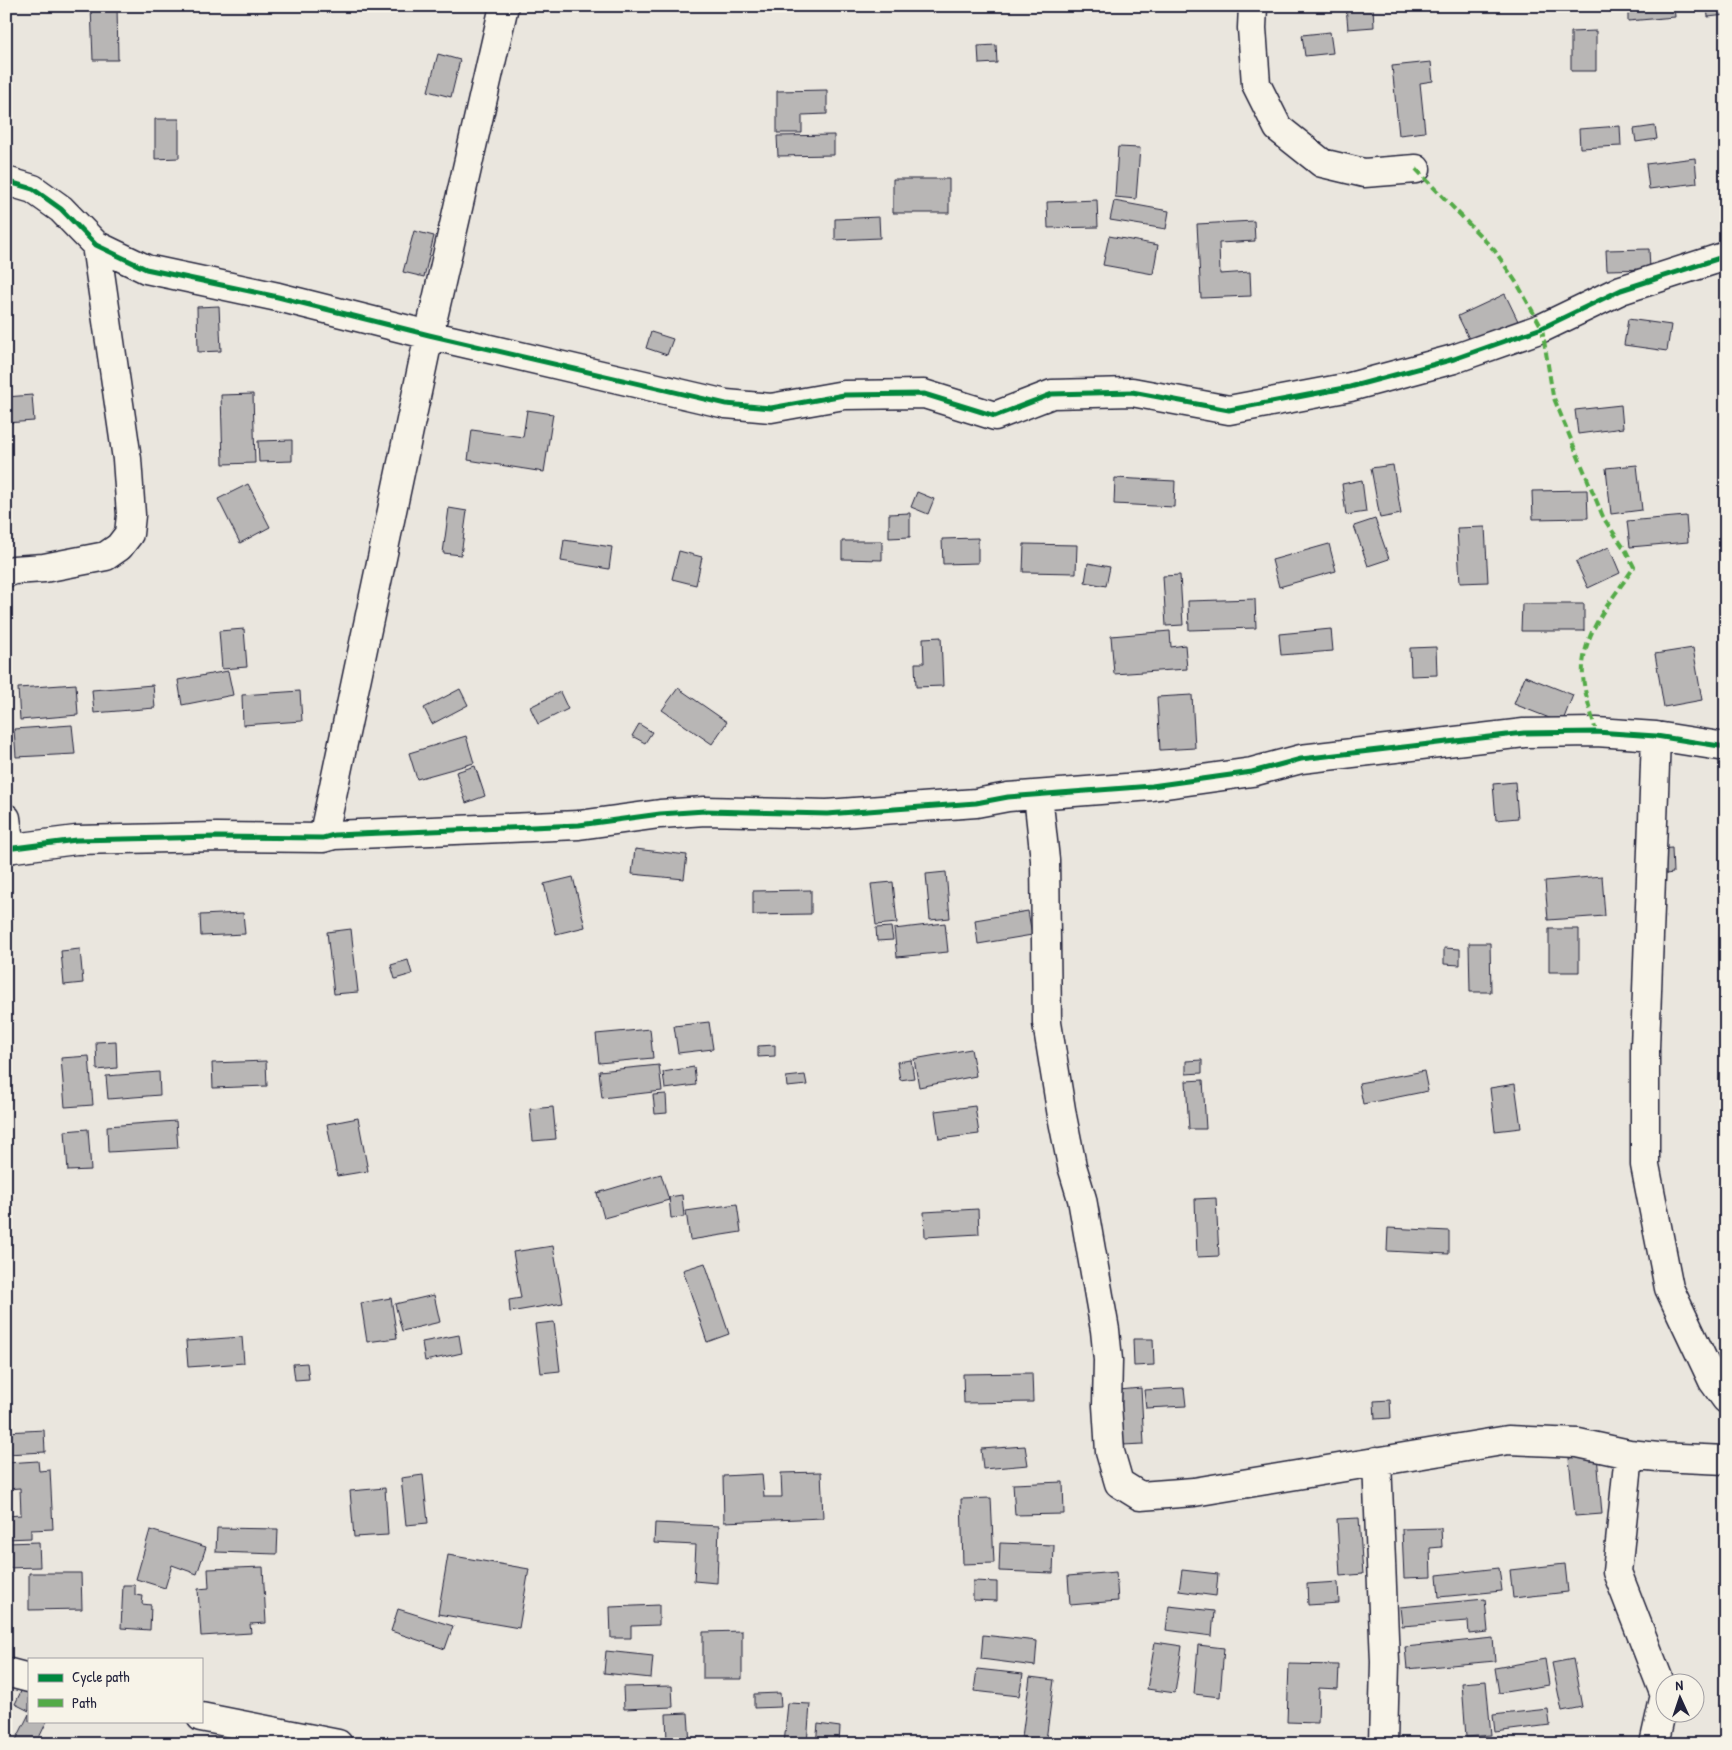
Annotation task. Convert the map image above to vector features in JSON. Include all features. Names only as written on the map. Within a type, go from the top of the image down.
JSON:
[{"type":"street","points":[[323,838],[429,335],[504,6]]},
{"type":"street","points":[[1253,6],[1252,28],[1256,84],[1278,128],[1322,163],[1364,172],[1416,169]]},
{"type":"street","points":[[6,181],[33,189],[61,209],[96,245],[146,269],[278,297],[429,335],[735,405],[771,408],[844,395],[924,394],[995,416],[1052,394],[1132,392],[1229,410],[1350,388],[1454,359],[1542,328],[1621,290],[1726,256]]},
{"type":"street","points":[[6,572],[44,568],[106,556],[119,547],[129,534],[131,515],[126,459],[96,245]]},
{"type":"street","points":[[6,818],[8,849],[76,840],[217,837],[323,838],[344,835],[579,825],[660,814],[705,811],[827,814],[874,812],[976,803],[1038,795],[1152,786],[1252,772],[1301,760],[1524,733],[1596,732],[1656,736],[1726,747]]},
{"type":"street","points":[[1656,736],[1645,1048],[1645,1164],[1668,1288],[1713,1381],[1726,1399]]},
{"type":"street","points":[[1038,795],[1045,860],[1047,1023],[1062,1116],[1072,1166],[1082,1199],[1105,1330],[1108,1360],[1107,1404],[1110,1452],[1119,1483],[1140,1496],[1194,1492],[1377,1460],[1508,1440],[1578,1444],[1630,1454],[1658,1457],[1726,1460]]},
{"type":"street","points":[[1630,1454],[1617,1572],[1656,1672]]},
{"type":"street","points":[[1377,1460],[1386,1662],[1383,1744]]},
{"type":"street","points":[[6,1672],[28,1678]]},
{"type":"street","points":[[202,1717],[338,1744]]},
{"type":"street","points":[[1654,1744],[1659,1722]]},
{"type":"building","points":[[91,6],[117,6],[118,60],[93,60]]},
{"type":"building","points":[[1346,6],[1373,6],[1374,27],[1348,29]]},
{"type":"building","points":[[1628,6],[1674,6],[1675,17],[1628,21]]},
{"type":"building","points":[[1707,6],[1726,6],[1726,15],[1708,17]]},
{"type":"building","points":[[1596,31],[1596,71],[1571,71],[1571,32]]},
{"type":"building","points":[[1330,32],[1333,53],[1305,56],[1302,35]]},
{"type":"building","points":[[996,45],[997,63],[979,64],[978,46]]},
{"type":"building","points":[[438,54],[460,60],[451,97],[428,91]]},
{"type":"building","points":[[1431,62],[1433,81],[1420,83],[1425,132],[1399,135],[1392,66]]},
{"type":"building","points":[[827,90],[827,114],[802,115],[802,133],[777,133],[777,91]]},
{"type":"building","points":[[155,119],[179,119],[179,158],[155,159]]},
{"type":"building","points":[[1620,126],[1621,146],[1580,148],[1579,129]]},
{"type":"building","points":[[1655,126],[1657,139],[1636,142],[1634,129]]},
{"type":"building","points":[[834,135],[834,155],[778,156],[777,136]]},
{"type":"building","points":[[1118,147],[1140,148],[1136,199],[1115,197]]},
{"type":"building","points":[[1695,158],[1697,183],[1649,189],[1646,164]]},
{"type":"building","points":[[893,179],[949,179],[949,213],[893,213]]},
{"type":"building","points":[[1097,200],[1098,227],[1048,228],[1047,202]]},
{"type":"building","points":[[1114,201],[1169,211],[1166,229],[1110,220]]},
{"type":"building","points":[[879,217],[880,238],[835,240],[835,219]]},
{"type":"building","points":[[1254,221],[1255,241],[1219,243],[1220,274],[1250,272],[1251,296],[1201,298],[1197,224]]},
{"type":"building","points":[[414,231],[434,236],[424,277],[403,272]]},
{"type":"building","points":[[1109,236],[1158,245],[1153,274],[1103,265]]},
{"type":"building","points":[[1649,249],[1650,269],[1607,270],[1606,250]]},
{"type":"building","points":[[1505,294],[1519,323],[1472,345],[1458,316]]},
{"type":"building","points":[[219,306],[221,351],[198,352],[197,307]]},
{"type":"building","points":[[1628,319],[1671,325],[1667,351],[1624,345]]},
{"type":"building","points":[[651,332],[673,339],[667,355],[646,348]]},
{"type":"building","points":[[253,394],[255,463],[223,464],[221,395]]},
{"type":"building","points":[[32,395],[34,421],[6,423],[6,397]]},
{"type":"building","points":[[1621,405],[1623,428],[1578,434],[1575,410]]},
{"type":"building","points":[[527,410],[553,414],[544,472],[468,460],[472,430],[523,437]]},
{"type":"building","points":[[292,440],[292,461],[259,462],[258,441]]},
{"type":"building","points":[[1393,465],[1401,514],[1380,518],[1371,468]]},
{"type":"building","points":[[1637,465],[1642,510],[1611,514],[1606,468]]},
{"type":"building","points":[[1115,478],[1175,481],[1174,507],[1114,504]]},
{"type":"building","points":[[1362,480],[1366,512],[1346,515],[1342,484]]},
{"type":"building","points":[[248,484],[270,527],[240,543],[218,499]]},
{"type":"building","points":[[1726,485],[1726,500],[1723,486]]},
{"type":"building","points":[[1587,490],[1588,518],[1533,519],[1532,491]]},
{"type":"building","points":[[917,492],[934,499],[928,514],[911,507]]},
{"type":"building","points":[[449,508],[467,511],[461,555],[443,553]]},
{"type":"building","points":[[910,513],[910,537],[889,538],[889,514]]},
{"type":"building","points":[[1686,516],[1688,542],[1630,547],[1627,521]]},
{"type":"building","points":[[1375,519],[1389,559],[1368,566],[1354,526]]},
{"type":"building","points":[[1485,527],[1488,582],[1460,583],[1457,528]]},
{"type":"building","points":[[978,538],[978,563],[943,564],[942,539]]},
{"type":"building","points":[[564,540],[612,547],[609,569],[561,561]]},
{"type":"building","points":[[842,541],[882,541],[882,560],[842,559]]},
{"type":"building","points":[[1024,544],[1077,545],[1076,573],[1023,572]]},
{"type":"building","points":[[1329,544],[1336,571],[1279,587],[1272,560]]},
{"type":"building","points":[[1609,547],[1620,573],[1588,588],[1576,562]]},
{"type":"building","points":[[679,551],[702,557],[696,585],[672,579]]},
{"type":"building","points":[[1088,563],[1110,567],[1106,586],[1085,582]]},
{"type":"building","points":[[1180,575],[1183,625],[1166,626],[1163,576]]},
{"type":"building","points":[[1255,599],[1256,628],[1189,630],[1188,601]]},
{"type":"building","points":[[1522,604],[1584,604],[1584,631],[1521,631]]},
{"type":"building","points":[[244,629],[247,667],[222,669],[219,631]]},
{"type":"building","points":[[1331,629],[1333,651],[1281,655],[1279,634]]},
{"type":"building","points":[[1170,631],[1171,647],[1185,645],[1187,669],[1114,674],[1111,636]]},
{"type":"building","points":[[941,637],[943,686],[916,687],[915,663],[924,663],[923,638]]},
{"type":"building","points":[[1436,647],[1437,675],[1411,676],[1410,648]]},
{"type":"building","points":[[1693,648],[1702,700],[1664,707],[1655,654]]},
{"type":"building","points":[[228,671],[233,695],[182,705],[178,680]]},
{"type":"building","points":[[1525,676],[1573,695],[1562,723],[1514,704]]},
{"type":"building","points":[[76,684],[78,715],[20,720],[18,688]]},
{"type":"building","points":[[153,685],[155,708],[94,713],[92,690]]},
{"type":"building","points":[[678,688],[727,722],[712,744],[662,710]]},
{"type":"building","points":[[460,689],[468,705],[432,724],[424,708]]},
{"type":"building","points":[[300,691],[302,721],[243,725],[242,695]]},
{"type":"building","points":[[560,692],[568,709],[538,724],[530,707]]},
{"type":"building","points":[[1192,695],[1195,748],[1160,750],[1157,697]]},
{"type":"building","points":[[639,724],[652,732],[645,743],[632,736]]},
{"type":"building","points":[[72,725],[75,754],[16,757],[14,729]]},
{"type":"building","points":[[466,736],[474,763],[417,779],[409,753]]},
{"type":"building","points":[[475,766],[485,796],[466,803],[456,772]]},
{"type":"building","points":[[1515,782],[1518,818],[1496,820],[1493,784]]},
{"type":"building","points":[[1672,848],[1673,873],[1659,875],[1657,849]]},
{"type":"building","points":[[635,849],[687,855],[684,879],[632,874]]},
{"type":"building","points":[[946,872],[950,918],[930,920],[926,874]]},
{"type":"building","points":[[1602,876],[1605,916],[1548,920],[1545,881]]},
{"type":"building","points":[[573,877],[585,927],[556,934],[544,884]]},
{"type":"building","points":[[893,882],[897,923],[876,925],[871,884]]},
{"type":"building","points":[[811,890],[811,914],[753,915],[753,891]]},
{"type":"building","points":[[1028,911],[1032,935],[978,944],[975,920]]},
{"type":"building","points":[[243,913],[245,934],[201,936],[200,915]]},
{"type":"building","points":[[945,923],[948,952],[897,957],[894,929]]},
{"type":"building","points":[[891,927],[893,940],[877,941],[876,928]]},
{"type":"building","points":[[351,929],[358,992],[334,994],[327,932]]},
{"type":"building","points":[[1549,929],[1579,929],[1579,972],[1549,972]]},
{"type":"building","points":[[1469,943],[1490,943],[1491,992],[1470,992]]},
{"type":"building","points":[[1444,948],[1460,949],[1460,965],[1444,964]]},
{"type":"building","points":[[80,949],[83,983],[64,985],[61,951]]},
{"type":"building","points":[[408,960],[412,974],[395,979],[391,965]]},
{"type":"building","points":[[709,1022],[713,1049],[678,1053],[674,1026]]},
{"type":"building","points":[[650,1029],[653,1058],[599,1063],[596,1034]]},
{"type":"building","points":[[116,1041],[117,1068],[97,1070],[96,1042]]},
{"type":"building","points":[[775,1045],[775,1056],[758,1057],[758,1046]]},
{"type":"building","points":[[971,1049],[976,1076],[919,1087],[914,1059]]},
{"type":"building","points":[[89,1056],[93,1105],[65,1107],[61,1058]]},
{"type":"building","points":[[911,1060],[914,1078],[900,1080],[897,1062]]},
{"type":"building","points":[[1202,1060],[1202,1073],[1186,1074],[1186,1061]]},
{"type":"building","points":[[266,1061],[267,1086],[213,1088],[212,1063]]},
{"type":"building","points":[[659,1065],[662,1091],[602,1098],[599,1071]]},
{"type":"building","points":[[694,1067],[696,1085],[665,1089],[663,1072]]},
{"type":"building","points":[[1424,1071],[1428,1091],[1363,1104],[1359,1083]]},
{"type":"building","points":[[159,1072],[160,1095],[108,1099],[106,1076]]},
{"type":"building","points":[[805,1075],[807,1085],[787,1087],[786,1077]]},
{"type":"building","points":[[1203,1080],[1206,1129],[1189,1129],[1186,1081]]},
{"type":"building","points":[[1515,1084],[1521,1128],[1495,1131],[1490,1088]]},
{"type":"building","points":[[666,1094],[667,1113],[655,1114],[653,1095]]},
{"type":"building","points":[[975,1106],[979,1134],[939,1139],[935,1111]]},
{"type":"building","points":[[553,1107],[556,1139],[533,1141],[530,1109]]},
{"type":"building","points":[[358,1118],[368,1171],[337,1176],[327,1124]]},
{"type":"building","points":[[176,1121],[178,1148],[108,1152],[107,1126]]},
{"type":"building","points":[[88,1129],[91,1170],[68,1171],[65,1131]]},
{"type":"building","points":[[661,1174],[669,1200],[604,1218],[597,1193]]},
{"type":"building","points":[[682,1195],[684,1217],[671,1218],[669,1197]]},
{"type":"building","points":[[1216,1198],[1219,1256],[1197,1257],[1195,1199]]},
{"type":"building","points":[[737,1204],[741,1232],[690,1240],[686,1211]]},
{"type":"building","points":[[978,1209],[979,1234],[925,1237],[924,1212]]},
{"type":"building","points":[[1388,1228],[1449,1231],[1449,1254],[1387,1251]]},
{"type":"building","points":[[553,1246],[563,1303],[510,1312],[509,1300],[521,1298],[513,1252]]},
{"type":"building","points":[[705,1263],[729,1334],[707,1342],[683,1270]]},
{"type":"building","points":[[434,1295],[440,1322],[402,1331],[395,1304]]},
{"type":"building","points":[[391,1298],[397,1338],[367,1342],[361,1303]]},
{"type":"building","points":[[554,1322],[560,1371],[541,1373],[535,1324]]},
{"type":"building","points":[[459,1335],[462,1353],[425,1361],[422,1342]]},
{"type":"building","points":[[242,1337],[244,1363],[188,1367],[186,1341]]},
{"type":"building","points":[[1133,1339],[1153,1339],[1154,1365],[1134,1366]]},
{"type":"building","points":[[307,1363],[309,1379],[295,1380],[293,1364]]},
{"type":"building","points":[[1032,1373],[1033,1402],[964,1403],[963,1374]]},
{"type":"building","points":[[1141,1388],[1144,1444],[1122,1445],[1119,1390]]},
{"type":"building","points":[[1184,1388],[1186,1406],[1146,1408],[1144,1390]]},
{"type":"building","points":[[1390,1400],[1391,1418],[1375,1419],[1374,1401]]},
{"type":"building","points":[[44,1430],[45,1452],[6,1454],[6,1432]]},
{"type":"building","points":[[1025,1446],[1028,1465],[983,1469],[981,1449]]},
{"type":"building","points":[[1597,1455],[1602,1514],[1575,1516],[1569,1458]]},
{"type":"building","points":[[38,1461],[39,1471],[50,1470],[53,1529],[31,1530],[31,1538],[6,1539],[6,1516],[21,1515],[20,1488],[6,1489],[6,1463]]},
{"type":"building","points":[[821,1472],[823,1518],[724,1522],[723,1476],[762,1474],[764,1497],[782,1497],[781,1473]]},
{"type":"building","points":[[423,1475],[428,1523],[406,1525],[401,1478]]},
{"type":"building","points":[[1063,1482],[1064,1514],[1015,1515],[1013,1484]]},
{"type":"building","points":[[385,1488],[388,1535],[354,1537],[350,1491]]},
{"type":"building","points":[[991,1498],[994,1563],[963,1564],[961,1499]]},
{"type":"building","points":[[1359,1518],[1363,1574],[1340,1576],[1337,1519]]},
{"type":"building","points":[[655,1523],[719,1526],[717,1583],[694,1581],[696,1545],[654,1543]]},
{"type":"building","points":[[217,1528],[278,1529],[277,1554],[216,1552]]},
{"type":"building","points":[[1441,1528],[1442,1547],[1430,1548],[1431,1577],[1404,1578],[1402,1529]]},
{"type":"building","points":[[150,1530],[206,1547],[197,1574],[172,1565],[165,1588],[136,1579]]},
{"type":"building","points":[[39,1542],[40,1567],[6,1568],[6,1543]]},
{"type":"building","points":[[1000,1543],[1054,1545],[1053,1573],[999,1571]]},
{"type":"building","points":[[448,1555],[529,1569],[519,1628],[438,1614]]},
{"type":"building","points":[[1565,1564],[1568,1592],[1513,1598],[1510,1570]]},
{"type":"building","points":[[263,1567],[266,1623],[250,1624],[251,1633],[201,1636],[198,1589],[209,1588],[208,1569]]},
{"type":"building","points":[[1499,1568],[1502,1591],[1439,1597],[1437,1575]]},
{"type":"building","points":[[1182,1570],[1218,1574],[1216,1596],[1179,1591]]},
{"type":"building","points":[[1116,1572],[1118,1601],[1070,1605],[1068,1576]]},
{"type":"building","points":[[29,1573],[81,1573],[82,1609],[29,1610]]},
{"type":"building","points":[[973,1581],[997,1582],[997,1601],[973,1600]]},
{"type":"building","points":[[1338,1582],[1339,1603],[1308,1605],[1307,1584]]},
{"type":"building","points":[[123,1585],[135,1585],[135,1595],[143,1596],[142,1604],[151,1605],[150,1630],[121,1628]]},
{"type":"building","points":[[1485,1599],[1488,1632],[1469,1634],[1468,1621],[1402,1626],[1400,1607]]},
{"type":"building","points":[[659,1605],[659,1625],[631,1626],[631,1638],[611,1638],[610,1607]]},
{"type":"building","points":[[1169,1606],[1214,1611],[1212,1636],[1166,1630]]},
{"type":"building","points":[[398,1609],[453,1626],[445,1649],[391,1631]]},
{"type":"building","points":[[742,1631],[742,1679],[703,1679],[703,1632]]},
{"type":"building","points":[[983,1635],[1037,1641],[1035,1666],[981,1659]]},
{"type":"building","points":[[1493,1638],[1495,1661],[1407,1669],[1405,1647]]},
{"type":"building","points":[[1155,1642],[1182,1646],[1175,1693],[1147,1689]]},
{"type":"building","points":[[1198,1645],[1224,1648],[1220,1697],[1194,1694]]},
{"type":"building","points":[[606,1651],[653,1656],[651,1678],[604,1673]]},
{"type":"building","points":[[1545,1659],[1549,1685],[1499,1693],[1495,1668]]},
{"type":"building","points":[[1573,1659],[1582,1707],[1562,1711],[1552,1663]]},
{"type":"building","points":[[1289,1664],[1339,1665],[1338,1689],[1319,1688],[1318,1723],[1287,1722]]},
{"type":"building","points":[[977,1669],[1023,1674],[1019,1696],[974,1691]]},
{"type":"building","points":[[1030,1677],[1054,1680],[1046,1740],[1022,1737]]},
{"type":"building","points":[[1486,1681],[1491,1735],[1466,1737],[1462,1683]]},
{"type":"building","points":[[25,1683],[28,1684],[28,1710],[15,1704]]},
{"type":"building","points":[[672,1686],[673,1707],[624,1709],[623,1687]]},
{"type":"building","points":[[780,1693],[781,1707],[754,1708],[754,1694]]},
{"type":"building","points":[[788,1703],[810,1704],[807,1744],[784,1744]]},
{"type":"building","points":[[1548,1709],[1550,1725],[1495,1732],[1493,1715]]},
{"type":"building","points":[[688,1713],[690,1744],[643,1744],[643,1742],[667,1742],[666,1714]]},
{"type":"building","points":[[28,1716],[28,1722],[47,1722],[36,1744],[14,1744]]},
{"type":"building","points":[[818,1724],[840,1727],[839,1744],[816,1744]]},
{"type":"marked path","points":[[1416,169],[1495,251],[1518,285],[1542,328],[1553,396],[1604,519],[1626,551],[1634,567],[1592,631],[1583,661],[1586,696],[1596,732]]},
{"type":"cycle path","points":[[6,181],[33,189],[61,209],[96,245],[146,269],[278,297],[429,335],[726,404],[771,408],[844,395],[924,394],[995,416],[1052,394],[1132,392],[1229,410],[1350,387],[1454,359],[1542,328],[1621,290],[1726,256]]},
{"type":"cycle path","points":[[6,849],[76,840],[217,837],[323,838],[334,835],[579,825],[660,814],[705,811],[827,814],[976,803],[1008,797],[1152,786],[1252,772],[1301,759],[1524,733],[1596,732],[1656,736],[1726,747]]}]
